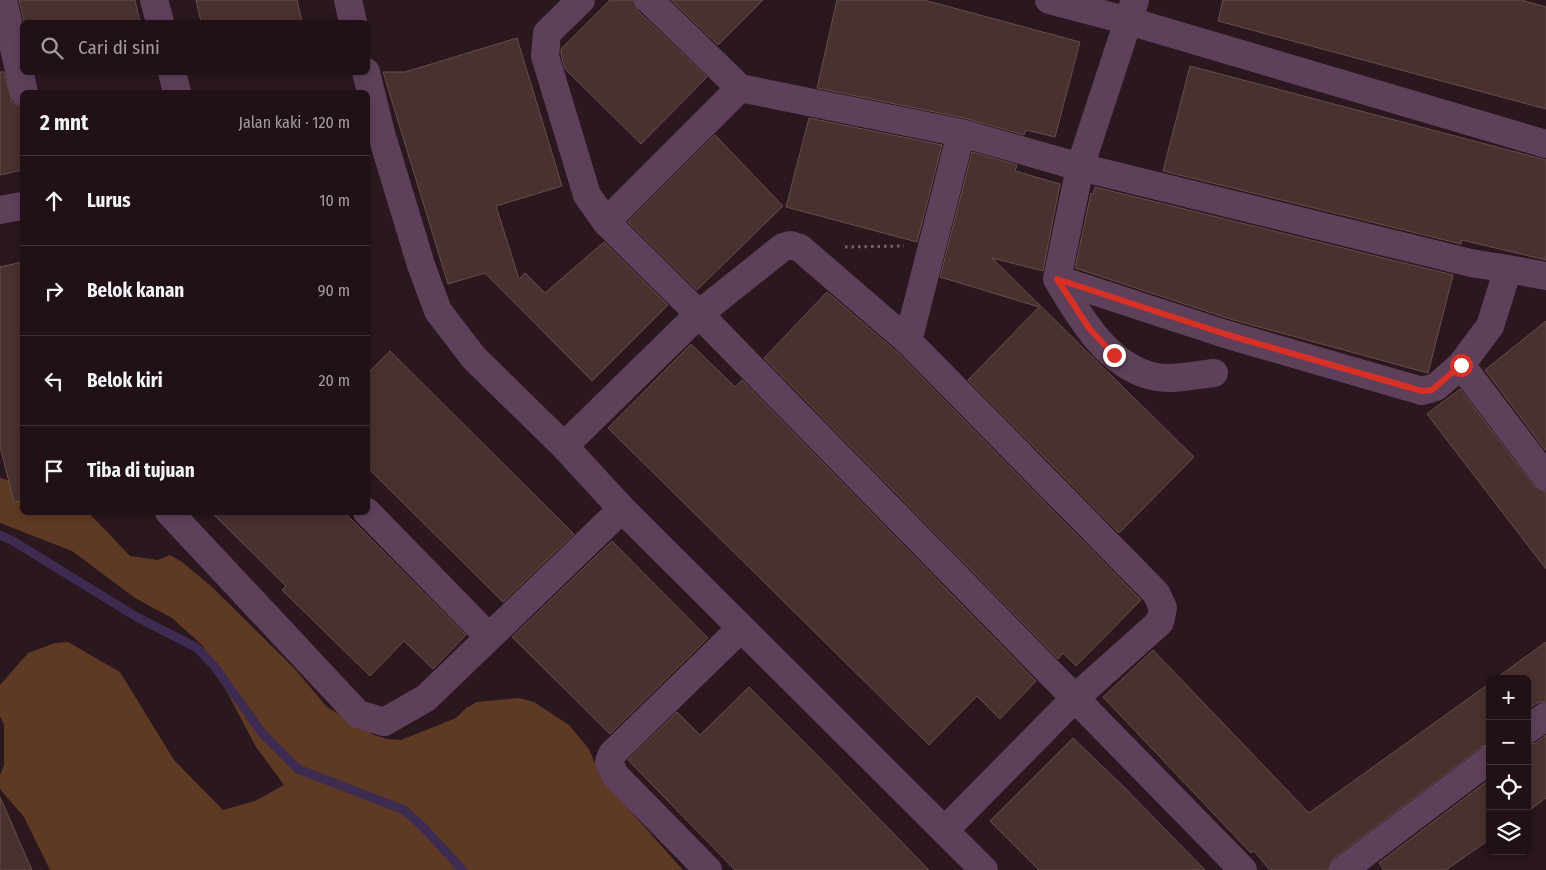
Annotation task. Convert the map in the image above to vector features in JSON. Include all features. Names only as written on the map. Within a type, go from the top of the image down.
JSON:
[{"type":"street","points":[[3,0],[20,74]]},
{"type":"street","points":[[154,0],[159,20]]},
{"type":"street","points":[[348,0],[353,20]]},
{"type":"street","points":[[580,0],[547,33],[545,56],[581,179],[587,195],[606,222],[699,314],[1243,870]]},
{"type":"street","points":[[649,0],[740,88],[961,133],[1080,167],[1463,261],[1546,276]]},
{"type":"street","points":[[1049,0],[1132,11],[1546,144]]},
{"type":"street","points":[[1132,11],[1080,167],[1057,279],[1089,328],[1114,355],[1135,370],[1154,377],[1214,373]]},
{"type":"street","points":[[20,75],[24,90]]},
{"type":"street","points":[[173,75],[176,90]]},
{"type":"street","points":[[366,75],[368,90]]},
{"type":"street","points":[[606,222],[740,88]]},
{"type":"street","points":[[370,103],[374,134],[438,311],[474,358],[564,446],[622,509],[984,870]]},
{"type":"street","points":[[908,341],[961,133]]},
{"type":"street","points":[[0,210],[20,206]]},
{"type":"street","points":[[564,446],[699,314],[783,247],[800,248],[908,341],[1156,593],[1163,608],[1160,622],[1075,698],[945,830]]},
{"type":"street","points":[[1057,279],[1225,334],[1422,391],[1432,390],[1461,365],[1490,326],[1508,269]]},
{"type":"street","points":[[1461,365],[1546,477]]},
{"type":"street","points":[[172,515],[358,714],[384,722],[426,698],[622,509]]},
{"type":"street","points":[[369,515],[489,637]]},
{"type":"street","points":[[708,870],[615,774],[609,762],[612,754],[741,628]]},
{"type":"street","points":[[1531,727],[1546,716]]},
{"type":"street","points":[[1344,870],[1486,762]]},
{"type":"path","points":[[800,248],[932,245]]},
{"type":"shaded area","points":[[0,477],[20,483],[20,515],[91,515],[130,556],[158,560],[170,555],[182,562],[211,586],[294,668],[327,707],[374,735],[387,739],[401,740],[456,718],[466,708],[477,702],[519,698],[534,702],[569,725],[589,749],[601,778],[683,870],[50,870],[24,817],[0,789],[0,775],[4,765],[4,725],[0,716],[0,685],[28,653],[55,643],[68,642],[120,672],[174,760],[223,810],[255,801],[284,785],[256,747],[202,645],[172,618],[135,598],[72,551],[0,523]]},
{"type":"building","points":[[19,0],[135,0],[140,20],[24,20]]},
{"type":"building","points":[[196,0],[297,0],[302,20],[201,20]]},
{"type":"building","points":[[610,0],[634,0],[638,11],[707,77],[641,144],[565,69],[561,54],[561,49]]},
{"type":"building","points":[[671,0],[763,0],[718,45]]},
{"type":"building","points":[[837,0],[924,0],[1080,42],[1055,137],[1026,130],[1024,135],[964,118],[817,88]]},
{"type":"building","points":[[1223,0],[1521,0],[1546,7],[1546,109],[1218,21]]},
{"type":"building","points":[[517,38],[562,186],[496,206],[519,279],[525,273],[545,293],[604,242],[668,305],[592,381],[485,273],[448,284],[383,72],[405,72]]},
{"type":"building","points":[[1190,66],[1546,160],[1546,260],[1462,240],[1461,244],[1163,171]]},
{"type":"building","points":[[0,72],[4,72],[12,102],[20,106],[20,170],[0,175]]},
{"type":"building","points":[[809,118],[942,145],[917,242],[786,207]]},
{"type":"building","points":[[715,135],[783,206],[697,290],[628,222]]},
{"type":"building","points":[[972,152],[1017,165],[1015,171],[1060,184],[1043,271],[992,258],[1194,457],[1119,533],[968,380],[1039,307],[940,277]]},
{"type":"building","points":[[1095,187],[1453,275],[1428,373],[1230,319],[1075,268],[1091,193],[1093,194]]},
{"type":"building","points":[[20,262],[20,501],[14,502],[0,446],[0,267]]},
{"type":"building","points":[[827,292],[897,352],[1141,600],[1076,666],[1063,653],[1058,659],[764,358]]},
{"type":"building","points":[[1546,321],[1546,451],[1485,370]]},
{"type":"building","points":[[691,344],[735,387],[742,380],[1036,681],[1000,719],[977,696],[929,745],[608,428]]},
{"type":"building","points":[[390,351],[574,534],[503,602],[370,470],[370,371]]},
{"type":"building","points":[[1460,389],[1534,486],[1546,492],[1546,569],[1427,414]]},
{"type":"building","points":[[214,515],[347,515],[466,635],[433,669],[404,641],[370,676],[282,590],[286,586]]},
{"type":"building","points":[[612,541],[708,638],[610,734],[512,637]]},
{"type":"building","points":[[1546,642],[1546,701],[1537,703],[1531,707],[1531,675],[1501,675]]},
{"type":"building","points":[[1153,650],[1309,813],[1486,686],[1486,745],[1481,747],[1334,858],[1328,870],[1270,870],[1254,851],[1251,853],[1103,697]]},
{"type":"building","points":[[749,687],[929,870],[735,870],[628,760],[677,712],[700,735]]},
{"type":"building","points":[[1546,735],[1546,798],[1531,809],[1531,744],[1536,743]]},
{"type":"building","points":[[1073,738],[1205,870],[1039,870],[990,821]]},
{"type":"building","points":[[1486,782],[1486,842],[1446,870],[1384,870],[1379,863]]},
{"type":"building","points":[[0,797],[32,870],[0,870]]},
{"type":"waterway","points":[[0,535],[13,541],[135,616],[197,648],[215,667],[262,733],[298,769],[404,810],[423,827],[463,870]]},
{"type":"route","points":[[1114,355],[1075,310],[1057,279],[1225,334],[1401,387],[1422,391],[1432,390],[1461,365]]}]
